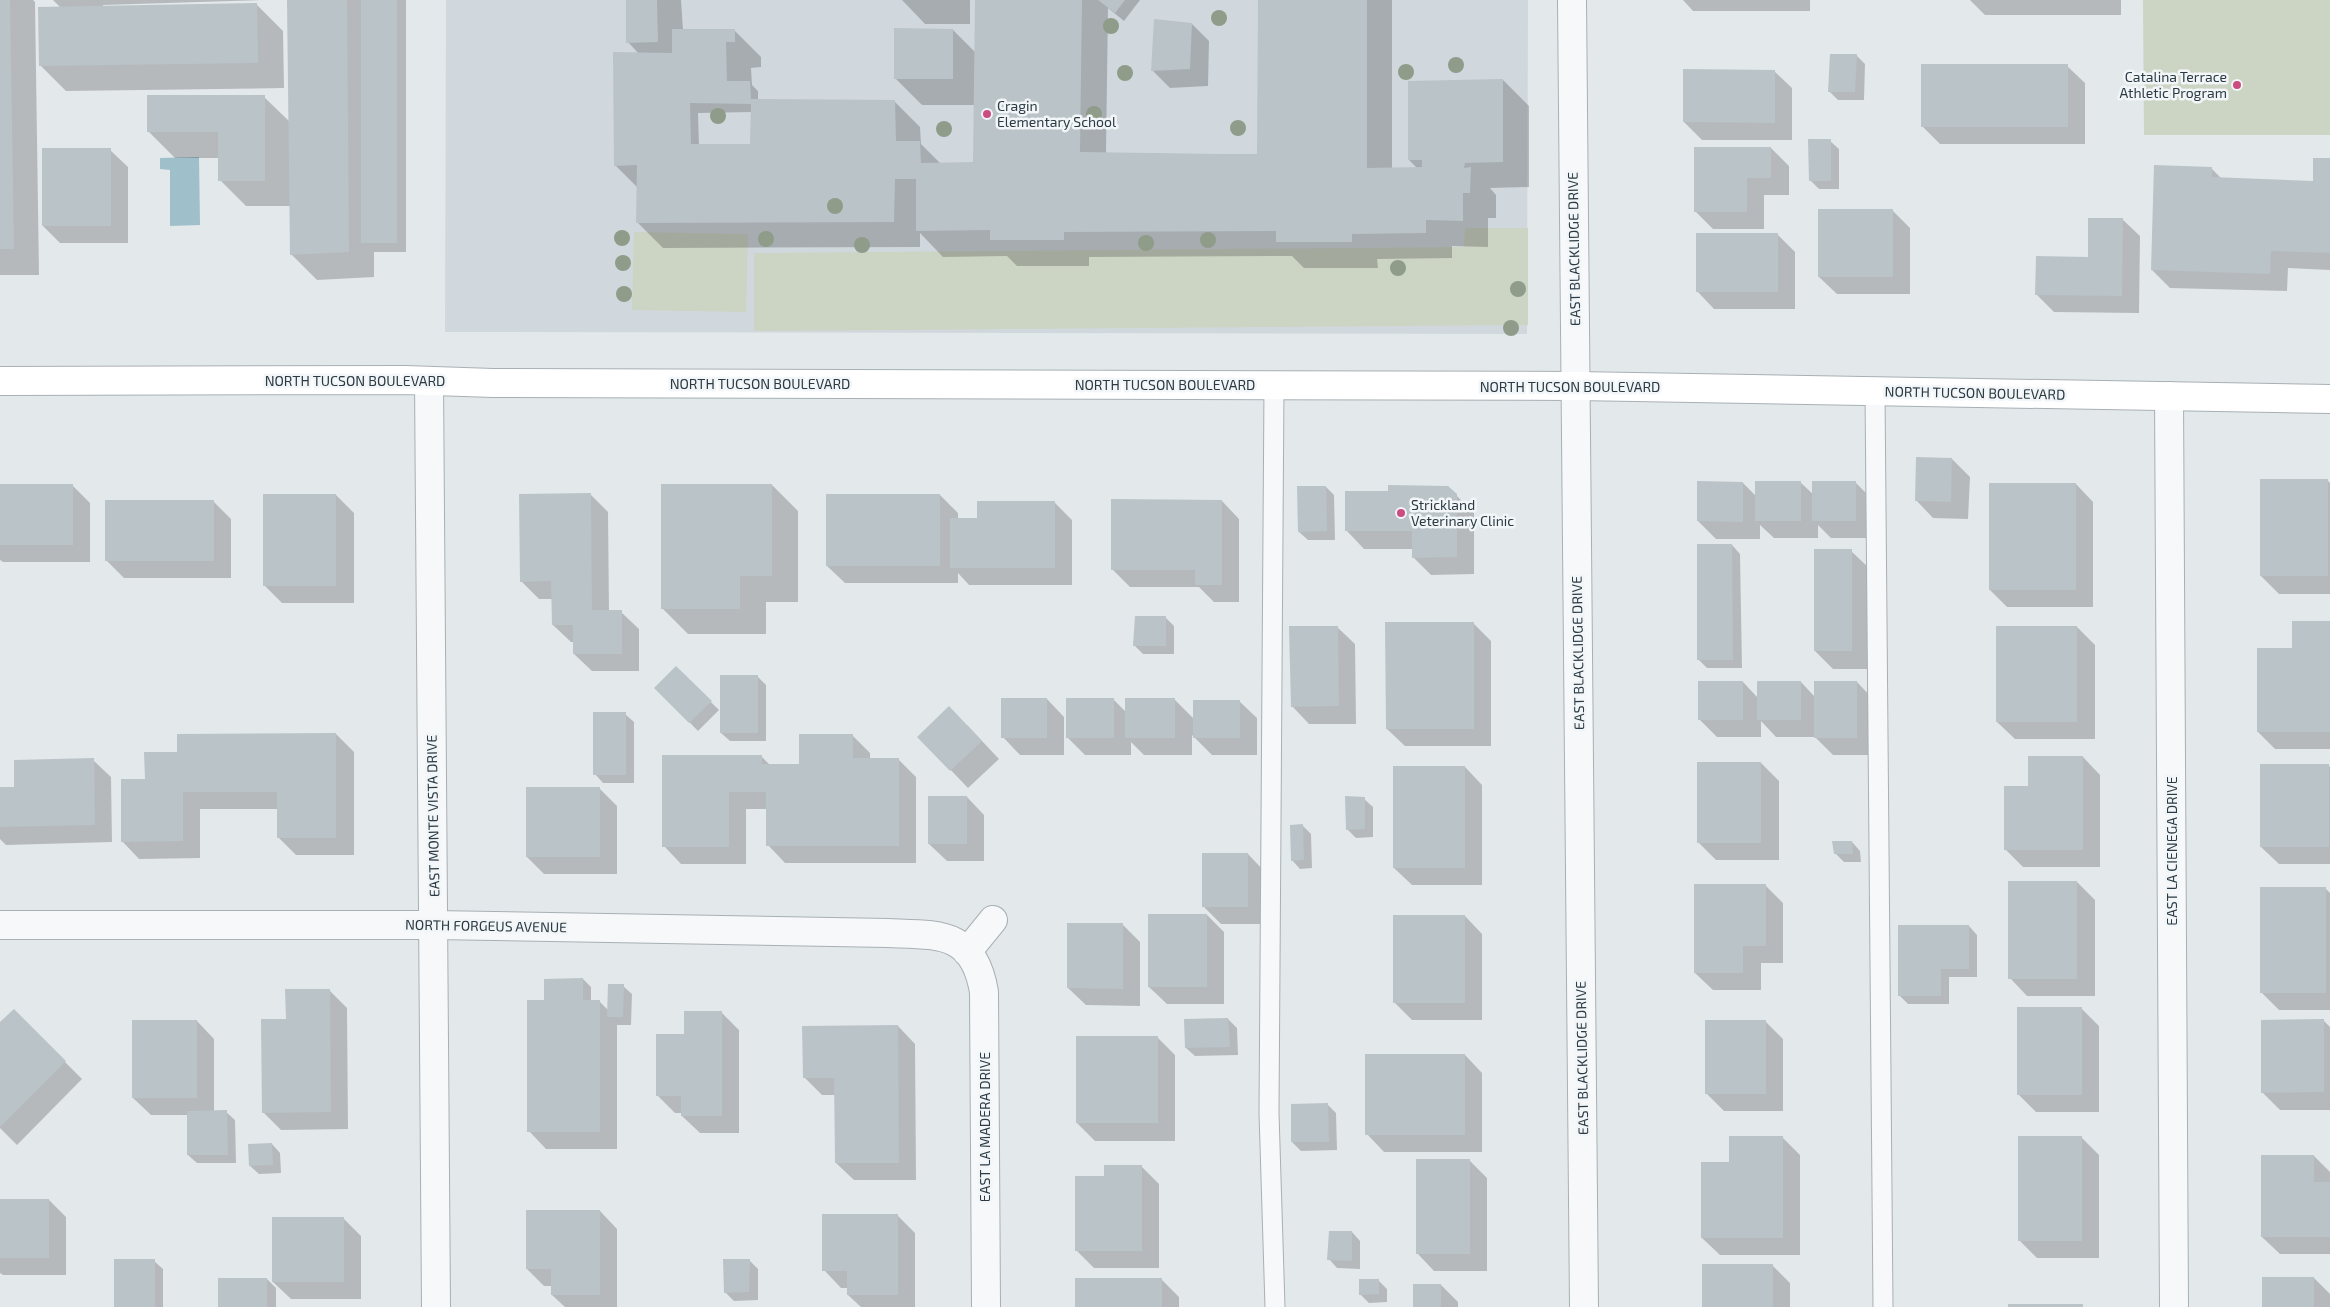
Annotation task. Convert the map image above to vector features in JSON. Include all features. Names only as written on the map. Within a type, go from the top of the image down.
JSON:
[{"type":"main road","name":"NORTH TUCSON BOULEVARD","points":[[0,381],[1576,386],[2330,399]]},
{"type":"street","name":"EAST BLACKLIDGE DRIVE","points":[[1572,0],[1584,1307]]},
{"type":"street","name":"EAST MONTE VISTA DRIVE","points":[[428,381],[436,1307]]},
{"type":"street","name":"EAST LA CIENEGA DRIVE","points":[[2169,396],[2174,1307]]},
{"type":"street","points":[[967,952],[993,920]]},
{"type":"street","name":"NORTH FORGEUS AVENUE","points":[[0,925],[434,925],[936,935],[951,938],[967,952]]},
{"type":"street","name":"EAST LA MADERA DRIVE","points":[[967,952],[981,974],[984,992],[986,1307]]},
{"type":"lane","points":[[1274,385],[1269,1113],[1275,1307]]},
{"type":"lane","points":[[1875,391],[1883,1307]]},
{"type":"shaded area","name":"Cragin Elementary School","points":[[446,0],[1528,0],[1527,334],[445,332]]},
{"type":"green space","name":"Catalina Terrace Athletic Program","points":[[2143,0],[2330,0],[2330,135],[2144,135]]},
{"type":"green space","points":[[1465,228],[1528,228],[1528,325],[754,331],[754,253],[1464,247]]},
{"type":"green space","points":[[634,232],[748,234],[746,312],[632,310]]},
{"type":"water","points":[[199,157],[200,225],[170,226],[170,170],[160,169],[160,158]]},
{"type":"building","points":[[0,0],[10,0],[14,249],[0,249]]},
{"type":"building","points":[[287,0],[347,0],[349,252],[290,255]]},
{"type":"building","points":[[361,0],[397,0],[397,243],[361,243]]},
{"type":"building","points":[[626,0],[657,0],[658,42],[626,43]]},
{"type":"building","points":[[975,0],[1082,0],[1080,152],[1257,154],[1258,0],[1367,0],[1367,168],[1422,167],[1422,160],[1408,160],[1408,81],[1503,79],[1503,162],[1465,163],[1464,168],[1471,167],[1470,193],[1463,193],[1463,221],[1426,220],[1426,233],[1352,234],[1352,242],[1276,242],[1276,231],[1064,232],[1064,240],[990,240],[990,230],[916,231],[916,179],[895,179],[894,222],[636,223],[637,165],[614,166],[613,52],[672,53],[672,29],[735,29],[735,42],[726,42],[727,81],[750,81],[751,99],[895,100],[896,141],[920,141],[921,163],[973,162]],"holes":[[[690,103],[751,104],[750,144],[691,144]]]},
{"type":"building","points":[[1098,0],[1125,0],[1115,13]]},
{"type":"building","points":[[257,3],[258,63],[39,66],[38,7]]},
{"type":"building","points":[[1154,19],[1192,23],[1190,69],[1151,71]]},
{"type":"building","points":[[894,28],[953,29],[953,79],[894,79]]},
{"type":"building","points":[[1830,54],[1857,54],[1855,92],[1828,92]]},
{"type":"building","points":[[1921,64],[2068,64],[2068,127],[1921,127]]},
{"type":"building","points":[[1683,69],[1775,70],[1775,123],[1683,122]]},
{"type":"building","points":[[147,95],[265,95],[265,181],[218,181],[218,132],[147,132]]},
{"type":"building","points":[[1808,139],[1831,139],[1831,181],[1809,181]]},
{"type":"building","points":[[1694,147],[1771,147],[1771,178],[1747,178],[1747,212],[1694,212]]},
{"type":"building","points":[[42,148],[111,148],[111,226],[42,226]]},
{"type":"building","points":[[2313,158],[2330,158],[2330,253],[2271,251],[2270,274],[2151,270],[2154,165],[2212,167],[2212,177],[2313,181]]},
{"type":"building","points":[[1818,209],[1893,209],[1893,277],[1818,277]]},
{"type":"building","points":[[2088,218],[2123,218],[2122,296],[2035,295],[2036,256],[2088,257]]},
{"type":"building","points":[[1696,233],[1778,233],[1778,292],[1696,292]]},
{"type":"building","points":[[1916,457],[1952,458],[1951,502],[1915,501]]},
{"type":"building","points":[[2260,479],[2328,479],[2328,576],[2260,576]]},
{"type":"building","points":[[1697,481],[1743,482],[1743,522],[1697,521]]},
{"type":"building","points":[[1755,481],[1801,481],[1801,521],[1755,521]]},
{"type":"building","points":[[1812,481],[1856,481],[1856,521],[1812,521]]},
{"type":"building","points":[[1989,483],[2076,483],[2076,590],[1989,590]]},
{"type":"building","points":[[0,484],[73,484],[73,545],[0,545]]},
{"type":"building","points":[[661,484],[772,484],[772,576],[740,576],[740,609],[661,609]]},
{"type":"building","name":"Strickland Veterinary Clinic","points":[[1388,485],[1448,486],[1457,494],[1457,557],[1412,558],[1412,531],[1345,531],[1345,491],[1388,491]]},
{"type":"building","points":[[1297,486],[1326,486],[1327,531],[1298,532]]},
{"type":"building","points":[[591,493],[592,610],[622,610],[622,654],[573,654],[573,625],[552,625],[551,581],[520,582],[519,494]]},
{"type":"building","points":[[263,494],[336,494],[336,586],[263,586]]},
{"type":"building","points":[[826,494],[940,494],[940,566],[826,566]]},
{"type":"building","points":[[1111,499],[1222,500],[1222,585],[1195,585],[1195,570],[1111,570]]},
{"type":"building","points":[[105,500],[214,500],[214,561],[105,561]]},
{"type":"building","points":[[977,501],[1055,501],[1055,568],[950,568],[950,518],[977,518]]},
{"type":"building","points":[[1697,544],[1732,544],[1733,660],[1697,660]]},
{"type":"building","points":[[1814,549],[1852,549],[1852,651],[1814,651]]},
{"type":"building","points":[[1135,616],[1166,616],[1166,646],[1133,646]]},
{"type":"building","points":[[2292,621],[2330,621],[2330,732],[2257,732],[2257,648],[2292,648]]},
{"type":"building","points":[[1385,622],[1474,622],[1474,729],[1386,729]]},
{"type":"building","points":[[1289,626],[1338,626],[1339,706],[1291,707]]},
{"type":"building","points":[[1996,626],[2077,626],[2077,722],[1996,722]]},
{"type":"building","points":[[676,666],[712,701],[689,723],[654,688]]},
{"type":"building","points":[[720,675],[758,675],[758,733],[720,733]]},
{"type":"building","points":[[1698,681],[1743,681],[1743,720],[1698,720]]},
{"type":"building","points":[[1757,681],[1801,681],[1801,720],[1757,720]]},
{"type":"building","points":[[1814,681],[1857,681],[1857,738],[1814,738]]},
{"type":"building","points":[[1001,698],[1047,698],[1047,738],[1001,738]]},
{"type":"building","points":[[1066,698],[1114,698],[1114,738],[1066,738]]},
{"type":"building","points":[[1125,698],[1175,698],[1175,738],[1125,738]]},
{"type":"building","points":[[1193,700],[1240,700],[1240,738],[1193,738]]},
{"type":"building","points":[[949,706],[982,741],[950,771],[917,737]]},
{"type":"building","points":[[593,712],[626,712],[626,775],[593,775]]},
{"type":"building","points":[[336,733],[336,838],[277,838],[277,792],[183,792],[183,841],[121,842],[121,779],[145,779],[144,752],[177,752],[177,734]]},
{"type":"building","points":[[799,734],[853,734],[853,758],[899,758],[899,846],[766,846],[766,792],[729,792],[729,847],[662,847],[662,755],[762,755],[762,764],[799,764]]},
{"type":"building","points":[[2028,756],[2083,756],[2083,850],[2004,850],[2004,786],[2028,786]]},
{"type":"building","points":[[94,758],[95,825],[0,827],[0,787],[14,787],[14,760]]},
{"type":"building","points":[[1697,762],[1761,762],[1761,843],[1697,843]]},
{"type":"building","points":[[2260,764],[2329,764],[2329,847],[2260,847]]},
{"type":"building","points":[[1393,766],[1465,766],[1465,868],[1393,868]]},
{"type":"building","points":[[526,787],[600,787],[600,857],[526,857]]},
{"type":"building","points":[[928,796],[967,796],[967,844],[928,844]]},
{"type":"building","points":[[1345,796],[1365,797],[1365,829],[1346,830]]},
{"type":"building","points":[[1303,824],[1304,860],[1291,861],[1290,825]]},
{"type":"building","points":[[1832,841],[1852,841],[1853,854],[1834,854]]},
{"type":"building","points":[[1202,853],[1248,853],[1248,907],[1202,907]]},
{"type":"building","points":[[2008,881],[2077,881],[2077,979],[2008,979]]},
{"type":"building","points":[[1694,884],[1766,884],[1766,946],[1743,946],[1743,973],[1694,973]]},
{"type":"building","points":[[2260,887],[2326,887],[2326,993],[2260,993]]},
{"type":"building","points":[[1148,914],[1207,914],[1207,987],[1148,987]]},
{"type":"building","points":[[1393,915],[1465,915],[1465,1003],[1393,1003]]},
{"type":"building","points":[[1067,923],[1123,923],[1123,989],[1067,988]]},
{"type":"building","points":[[1898,925],[1969,925],[1969,969],[1941,969],[1941,996],[1898,996]]},
{"type":"building","points":[[583,978],[583,1000],[600,1000],[600,1132],[527,1132],[527,1000],[544,1000],[544,979]]},
{"type":"building","points":[[608,984],[624,984],[623,1017],[607,1017]]},
{"type":"building","points":[[285,989],[330,989],[331,1112],[262,1113],[261,1019],[286,1019]]},
{"type":"building","points":[[2017,1007],[2082,1007],[2082,1095],[2017,1095]]},
{"type":"building","points":[[14,1009],[66,1061],[0,1127],[0,1022]]},
{"type":"building","points":[[684,1011],[722,1011],[722,1116],[681,1116],[681,1096],[656,1096],[656,1034],[684,1034]]},
{"type":"building","points":[[1228,1018],[1230,1047],[1185,1048],[1184,1019]]},
{"type":"building","points":[[2324,1019],[2324,1092],[2261,1093],[2261,1020]]},
{"type":"building","points":[[132,1020],[197,1020],[197,1098],[132,1098]]},
{"type":"building","points":[[1705,1020],[1766,1020],[1766,1094],[1705,1094]]},
{"type":"building","points":[[898,1025],[899,1163],[835,1163],[834,1078],[803,1078],[802,1026]]},
{"type":"building","points":[[1076,1036],[1158,1036],[1158,1123],[1076,1123]]},
{"type":"building","points":[[1365,1054],[1465,1054],[1465,1135],[1365,1135]]},
{"type":"building","points":[[1328,1103],[1329,1142],[1291,1142],[1291,1104]]},
{"type":"building","points":[[227,1110],[228,1155],[187,1155],[187,1111]]},
{"type":"building","points":[[1729,1136],[1783,1136],[1783,1238],[1701,1238],[1701,1162],[1729,1162]]},
{"type":"building","points":[[2018,1136],[2082,1136],[2082,1241],[2018,1241]]},
{"type":"building","points":[[272,1143],[273,1165],[249,1166],[248,1144]]},
{"type":"building","points":[[2261,1155],[2314,1155],[2314,1182],[2330,1182],[2330,1237],[2261,1237]]},
{"type":"building","points":[[1416,1159],[1470,1159],[1470,1254],[1416,1254]]},
{"type":"building","points":[[1104,1165],[1142,1165],[1142,1251],[1075,1251],[1075,1176],[1104,1176]]},
{"type":"building","points":[[0,1199],[49,1199],[49,1258],[0,1258]]},
{"type":"building","points":[[526,1210],[600,1210],[600,1295],[551,1295],[551,1269],[526,1269]]},
{"type":"building","points":[[822,1214],[898,1214],[898,1295],[847,1295],[847,1271],[822,1271]]},
{"type":"building","points":[[272,1217],[344,1217],[344,1282],[272,1282]]},
{"type":"building","points":[[1329,1231],[1352,1231],[1352,1261],[1327,1260]]},
{"type":"building","points":[[114,1259],[155,1259],[155,1307],[114,1307]]},
{"type":"building","points":[[723,1259],[750,1259],[749,1292],[724,1293]]},
{"type":"building","points":[[1702,1264],[1773,1264],[1773,1307],[1702,1307]]},
{"type":"building","points":[[2262,1277],[2314,1277],[2314,1307],[2262,1307]]},
{"type":"building","points":[[218,1278],[267,1278],[267,1307],[218,1307]]},
{"type":"building","points":[[1075,1278],[1162,1278],[1162,1307],[1075,1307]]},
{"type":"building","points":[[1359,1279],[1379,1279],[1379,1294],[1359,1295]]},
{"type":"building","points":[[1413,1284],[1441,1284],[1441,1307],[1413,1307]]},
{"type":"building","points":[[2008,1304],[2083,1304],[2083,1307],[2008,1307]]},
{"type":"place","name":"Catalina Terrace Athletic Program","points":[[2237,85]]},
{"type":"place","name":"Cragin Elementary School","points":[[987,114]]},
{"type":"place","name":"Strickland Veterinary Clinic","points":[[1401,513]]}]
